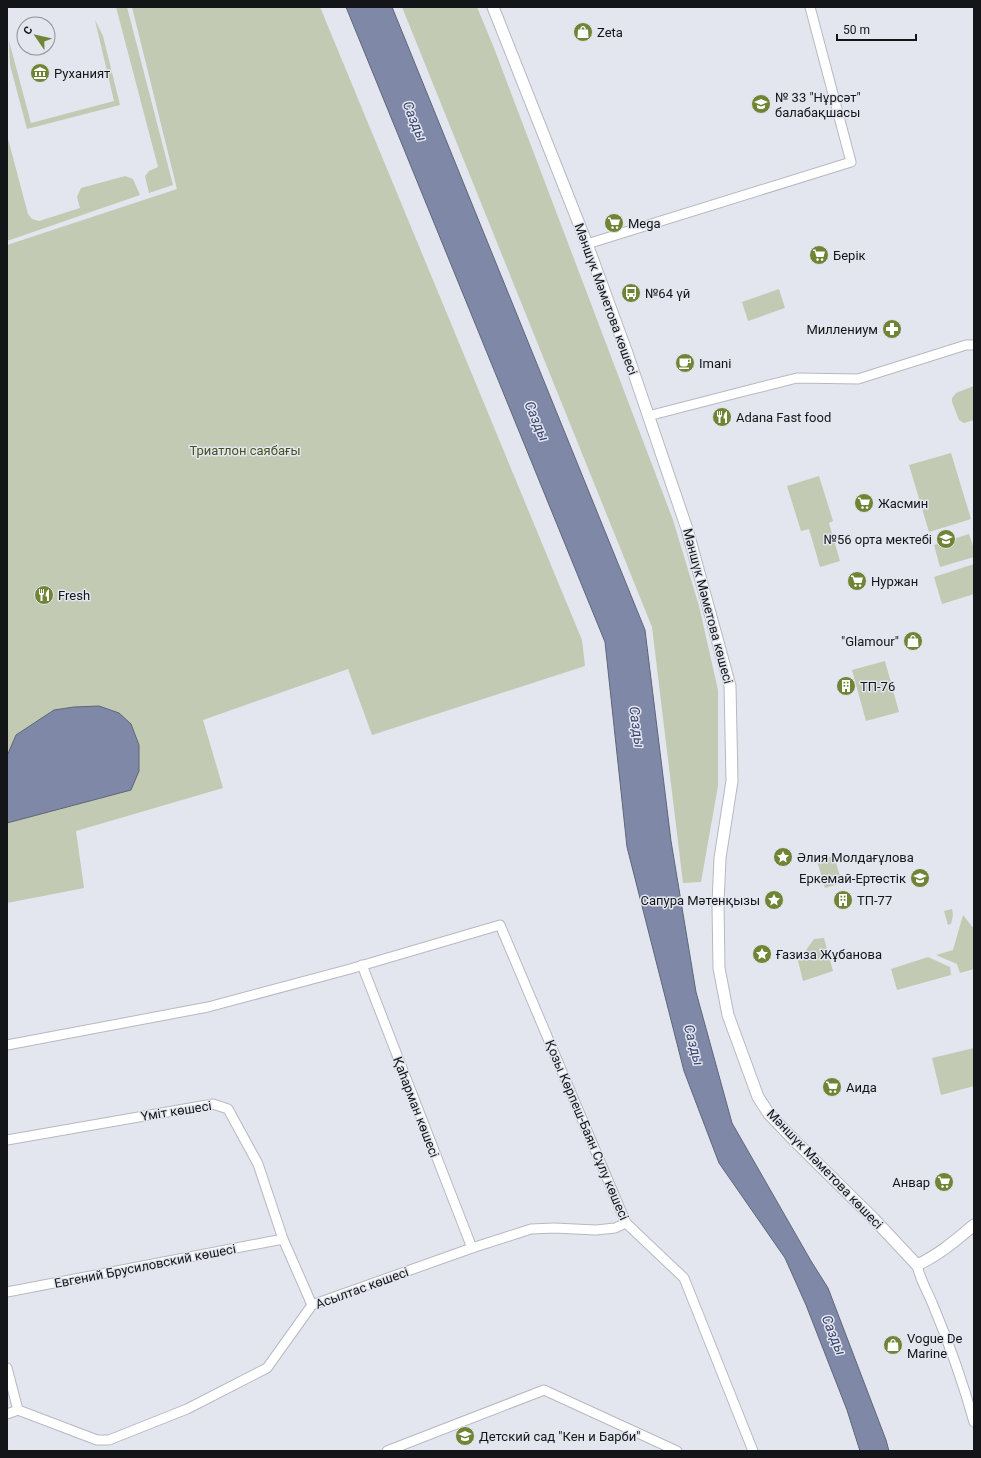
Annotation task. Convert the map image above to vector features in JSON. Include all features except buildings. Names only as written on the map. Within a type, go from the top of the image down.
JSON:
[{"type":"street","name":"Мәншүк Мәметова көшесі","points":[[493,7],[587,244],[688,529],[730,686],[732,781],[720,858],[718,904],[719,968],[726,1010],[758,1097],[769,1114],[918,1265]]},
{"type":"street","points":[[587,244],[851,162],[810,7]]},
{"type":"street","points":[[648,416],[797,378],[858,379],[966,345],[974,345]]},
{"type":"street","name":"Қозы Көрпеш-Баян Сұлу көшесі","points":[[362,965],[500,925],[626,1224],[684,1278],[753,1451]]},
{"type":"street","points":[[7,1045],[208,1007],[362,965]]},
{"type":"street","name":"Қаһарман көшесі","points":[[362,965],[472,1248]]},
{"type":"street","name":"Үміт көшесі","points":[[7,1140],[213,1104],[220,1105],[228,1109],[258,1164],[283,1240],[312,1305]]},
{"type":"street","name":"Асылтас көшесі","points":[[18,1410],[97,1440],[109,1440],[187,1409],[267,1368],[312,1305],[472,1248],[531,1229],[554,1228],[596,1230],[615,1228],[626,1224]]},
{"type":"street","points":[[974,1225],[931,1259],[918,1265],[920,1276],[970,1395],[974,1422]]},
{"type":"street","name":"Евгений Брусиловский көшесі","points":[[7,1292],[283,1240]]},
{"type":"street","points":[[7,1368],[18,1410],[7,1414]]},
{"type":"street","points":[[387,1451],[544,1390],[676,1451]]},
{"type":"green space","points":[[116,7],[127,7],[173,185],[149,193],[145,176],[149,171],[158,167]]},
{"type":"green space","name":"Триатлон саябағы","points":[[132,7],[320,7],[582,640],[585,666],[372,735],[348,669],[203,720],[223,788],[76,831],[84,888],[7,903],[7,245],[177,189]]},
{"type":"green space","points":[[402,7],[477,7],[494,48],[673,520],[699,606],[718,690],[718,786],[701,882],[683,883],[652,627]]},
{"type":"green space","points":[[95,20],[103,36],[120,105],[27,129],[10,65],[9,41],[31,123],[114,101]]},
{"type":"green space","points":[[7,135],[28,214],[32,219],[39,221],[80,208],[77,197],[81,188],[125,176],[133,179],[140,195],[7,241]]},
{"type":"green space","points":[[779,289],[785,308],[748,321],[742,302]]},
{"type":"green space","points":[[974,386],[974,420],[964,423],[959,420],[952,402],[952,398],[956,393]]},
{"type":"green space","points":[[951,453],[971,519],[929,532],[909,465]]},
{"type":"green space","points":[[819,476],[833,521],[829,523],[840,561],[820,567],[809,529],[801,531],[787,486]]},
{"type":"green space","points":[[969,534],[974,549],[974,557],[940,567],[934,545]]},
{"type":"green space","points":[[974,564],[974,594],[942,604],[934,577]]},
{"type":"green space","points":[[885,661],[899,712],[866,721],[852,670]]},
{"type":"green space","points":[[834,856],[842,883],[825,888],[817,861]]},
{"type":"green space","points":[[952,909],[953,915],[951,924],[948,925],[944,911]]},
{"type":"green space","points":[[963,915],[974,929],[974,969],[960,973],[957,964],[936,955],[953,950]]},
{"type":"green space","points":[[824,938],[833,971],[803,981],[798,961],[814,939]]},
{"type":"green space","points":[[928,957],[950,967],[951,975],[897,990],[891,969]]},
{"type":"green space","points":[[974,1048],[974,1086],[941,1095],[932,1058]]},
{"type":"water","name":"Сазды","points":[[346,7],[392,7],[645,630],[671,841],[696,992],[732,1123],[828,1288],[889,1451],[860,1451],[847,1410],[806,1305],[785,1258],[719,1163],[684,1071],[627,847],[605,642]]},
{"type":"water","points":[[99,706],[119,713],[131,724],[139,745],[139,771],[131,790],[7,823],[7,756],[16,735],[54,710],[74,707]]},
{"type":"place","name":"Zeta","points":[[583,32]]},
{"type":"place","name":"Руханият","points":[[40,73]]},
{"type":"place","name":"№ 33 \"Нұрсәт\" балабақшасы","points":[[761,104]]},
{"type":"place","name":"Mega","points":[[614,223]]},
{"type":"place","name":"Берік","points":[[819,255]]},
{"type":"place","name":"№64 үй","points":[[631,293]]},
{"type":"place","name":"Миллениум","points":[[892,329]]},
{"type":"place","name":"Imani","points":[[685,363]]},
{"type":"place","name":"Adana Fast food","points":[[722,417]]},
{"type":"place","name":"Жасмин","points":[[864,503]]},
{"type":"place","name":"№56 орта мектебі","points":[[946,539]]},
{"type":"place","name":"Нуржан","points":[[857,581]]},
{"type":"place","name":"Fresh","points":[[44,595]]},
{"type":"place","name":"\"Glamour\"","points":[[913,641]]},
{"type":"place","name":"ТП-76","points":[[846,686]]},
{"type":"place","name":"Әлия Молдағұлова","points":[[783,857]]},
{"type":"place","name":"Еркемай-Ертөстік","points":[[920,878]]},
{"type":"place","name":"Сапура Мәтенқызы","points":[[774,900]]},
{"type":"place","name":"ТП-77","points":[[843,900]]},
{"type":"place","name":"Ғазиза Жұбанова","points":[[762,954]]},
{"type":"place","name":"Аида","points":[[832,1087]]},
{"type":"place","name":"Анвар","points":[[944,1182]]},
{"type":"place","name":"Vogue De Marine","points":[[893,1345]]},
{"type":"place","name":"Детский сад \"Кен и Барби\"","points":[[465,1436]]}]
